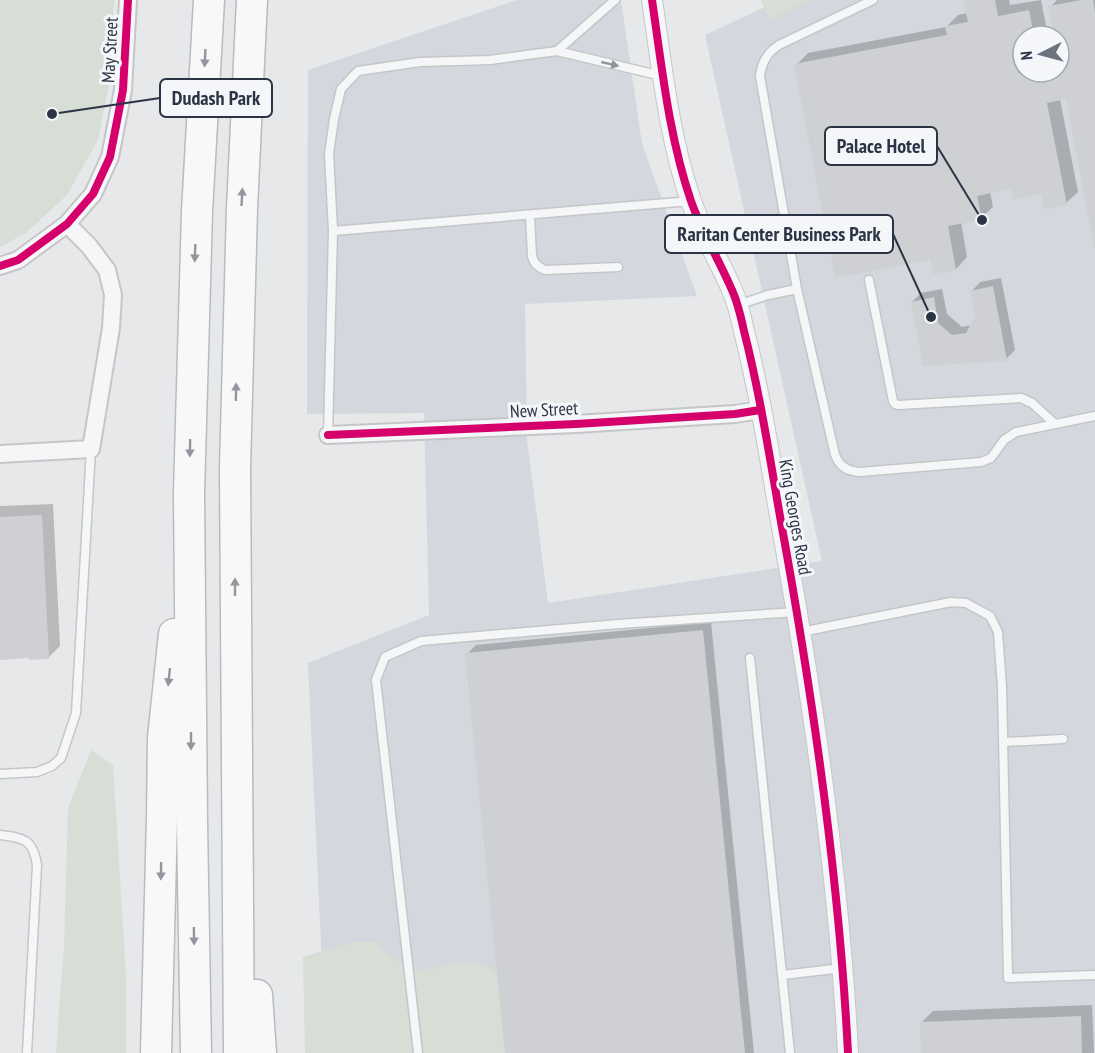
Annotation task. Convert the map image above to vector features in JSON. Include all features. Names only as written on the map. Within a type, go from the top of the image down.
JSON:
[{"type":"highway","points":[[196,1053],[191,810],[189,493],[196,212],[209,0]]},
{"type":"highway","points":[[239,1053],[236,384],[252,0]]},
{"type":"highway","points":[[156,1053],[163,738],[189,493]]},
{"type":"highway","points":[[236,645],[261,1053]]},
{"type":"street","name":"May Street","points":[[0,266],[18,260],[67,224],[93,194],[110,157],[123,90],[128,0]]},
{"type":"street","name":"King Georges Road","points":[[652,0],[678,160],[691,201],[738,305],[760,410],[801,632],[820,763],[843,968],[849,1053]]},
{"type":"street","points":[[0,454],[91,449],[111,328],[113,295],[107,270],[89,246],[67,224]]},
{"type":"street","name":"New Street","points":[[328,435],[587,423],[735,414],[760,410]]},
{"type":"lane","points":[[557,51],[615,0]]},
{"type":"lane","points":[[873,0],[779,45],[766,56],[761,70],[761,84],[797,289],[835,455],[842,467],[860,472],[981,462],[991,458],[1004,440],[1016,432],[1095,416]]},
{"type":"lane","points":[[328,435],[333,231],[329,154],[334,119],[342,88],[358,71],[420,62],[490,60],[557,51],[663,77]]},
{"type":"lane","points":[[333,231],[691,201]]},
{"type":"lane","points":[[530,215],[532,256],[538,267],[545,270],[618,267]]},
{"type":"lane","points":[[869,280],[895,404],[1021,398],[1032,403],[1055,424]]},
{"type":"lane","points":[[738,305],[797,289]]},
{"type":"lane","points":[[0,774],[37,772],[52,766],[61,758],[76,713],[91,449]]},
{"type":"lane","points":[[801,632],[951,602],[966,603],[990,616],[998,632],[1002,687],[1008,978],[1095,975]]},
{"type":"lane","points":[[418,1053],[376,680],[385,657],[421,641],[797,612]]},
{"type":"lane","points":[[750,658],[790,1053]]},
{"type":"lane","points":[[1004,742],[1063,739]]},
{"type":"lane","points":[[0,835],[18,837],[29,843],[35,852],[37,865],[27,1053]]},
{"type":"lane","points":[[783,975],[843,968]]},
{"type":"shaded area","points":[[0,0],[114,0],[108,89],[98,140],[67,195],[26,233],[0,247]]},
{"type":"shaded area","points":[[517,0],[621,0],[642,144],[697,296],[525,304],[527,440],[548,603],[822,561],[705,35],[780,0],[1095,0],[1095,1053],[326,1053],[308,663],[429,615],[424,413],[307,414],[308,70]]},
{"type":"shaded area","points":[[761,0],[809,0],[769,20]]},
{"type":"shaded area","points":[[91,750],[113,765],[126,976],[126,1053],[56,1053],[64,946],[68,808]]},
{"type":"shaded area","points":[[352,942],[375,942],[395,959],[413,970],[435,968],[461,961],[487,966],[520,992],[580,1053],[305,1053],[303,957]]},
{"type":"building","points":[[963,0],[995,0],[998,16],[1029,10],[1032,24],[1011,24],[1011,84],[1071,84],[1071,24],[1052,24],[1048,6],[1093,0],[1095,13],[1095,247],[1066,99],[1047,103],[1067,205],[1044,209],[1041,194],[1013,200],[1011,189],[977,196],[982,220],[948,226],[956,270],[933,274],[930,260],[835,278],[794,64],[947,35],[945,26],[968,22]]},
{"type":"building","points":[[993,286],[1007,361],[923,366],[911,302],[934,297],[938,323],[952,335],[966,333],[975,316],[970,291]]},
{"type":"building","points":[[42,515],[49,659],[0,660],[0,517]]},
{"type":"building","points":[[703,630],[745,1053],[505,1053],[465,653]]},
{"type":"building","points":[[1081,1016],[1082,1053],[921,1053],[920,1022]]},
{"type":"cycle path","points":[[0,266],[18,260],[67,224],[93,194],[110,157],[123,90],[128,0]]},
{"type":"cycle path","points":[[652,0],[667,102],[683,177],[695,212],[738,305],[764,426],[804,654],[823,786],[838,920],[848,1053]]},
{"type":"cycle path","points":[[328,435],[576,424],[735,414],[760,410]]},
{"type":"place","name":"Dudash Park","points":[[52,114]]},
{"type":"place","name":"Palace Hotel","points":[[982,220]]},
{"type":"place","name":"Raritan Center Business Park","points":[[931,317]]}]
